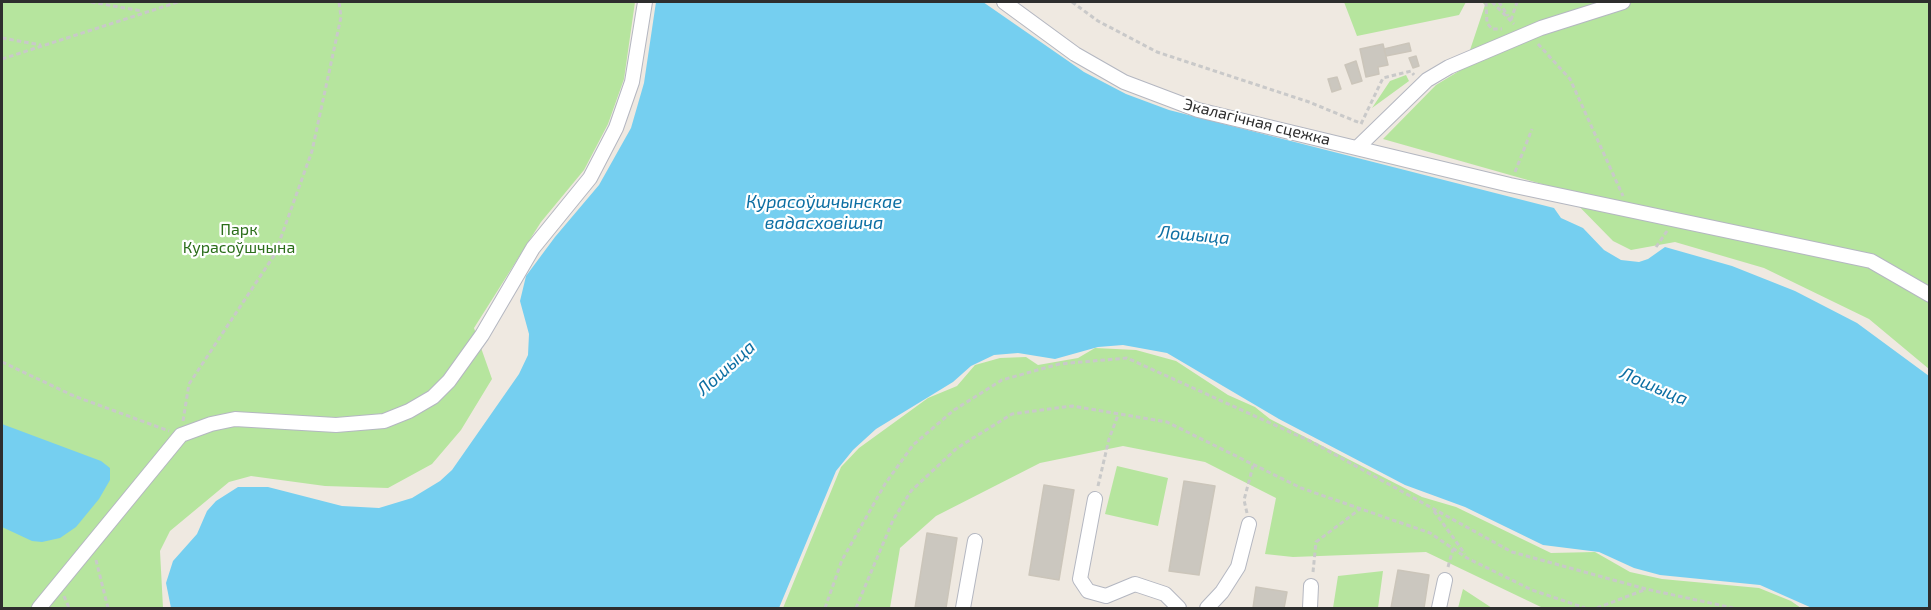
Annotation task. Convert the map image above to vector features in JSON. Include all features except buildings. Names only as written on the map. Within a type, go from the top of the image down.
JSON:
[{"type":"street","points":[[39,609],[181,435],[211,424],[235,419],[336,425],[384,420],[409,411],[433,396],[464,364],[533,248],[590,178],[616,128],[632,82],[645,2]]},
{"type":"street","name":"Экалагічная сцежка","points":[[1004,2],[1075,54],[1124,82],[1198,110],[1510,185],[1870,261],[1929,295]]},
{"type":"street","points":[[1358,147],[1427,80],[1449,67],[1526,35],[1623,2]]},
{"type":"street","points":[[1095,500],[1080,579],[1088,591],[1106,596],[1135,584],[1165,594],[1179,609]]},
{"type":"street","points":[[1207,609],[1222,592],[1238,567],[1250,524]]},
{"type":"street","points":[[963,609],[975,541]]},
{"type":"street","points":[[1439,609],[1445,580]]},
{"type":"street","points":[[1310,609],[1311,586]]},
{"type":"path","points":[[91,2],[143,12]]},
{"type":"path","points":[[2,59],[178,2]]},
{"type":"path","points":[[2,362],[74,396],[181,435],[189,384],[275,254],[312,151],[341,17],[339,2]]},
{"type":"path","points":[[1072,2],[1098,21],[1157,52],[1309,102],[1360,123],[1366,129]]},
{"type":"path","points":[[1486,2],[1487,23],[1492,29],[1518,27],[1546,51],[1570,79],[1631,212]]},
{"type":"path","points":[[1492,2],[1510,20]]},
{"type":"path","points":[[1499,2],[1510,20]]},
{"type":"path","points":[[1510,20],[1517,2]]},
{"type":"path","points":[[2,38],[42,45]]},
{"type":"path","points":[[1360,123],[1383,78],[1411,71],[1416,79]]},
{"type":"path","points":[[1510,185],[1532,129]]},
{"type":"path","points":[[1656,247],[1666,236]]},
{"type":"path","points":[[825,609],[842,560],[885,484],[913,445],[954,410],[1002,380],[1059,364],[1127,358],[1312,442],[1512,552],[1646,589],[1733,609]]},
{"type":"path","points":[[856,609],[893,520],[911,491],[957,448],[1012,414],[1072,405],[1167,422],[1253,466],[1360,509],[1430,532],[1467,558],[1532,590],[1586,609]]},
{"type":"path","points":[[1095,500],[1109,439],[1118,415]]},
{"type":"path","points":[[1244,500],[1253,466]]},
{"type":"path","points":[[1433,508],[1467,558]]},
{"type":"path","points":[[1311,586],[1316,542],[1360,509]]},
{"type":"path","points":[[87,549],[98,563],[108,609]]},
{"type":"path","points":[[1445,580],[1454,549]]},
{"type":"path","points":[[1597,609],[1646,589]]},
{"type":"green space","name":"Парк Курасоўшчына","points":[[2,2],[635,2],[624,79],[608,124],[584,170],[541,222],[474,328],[492,379],[461,430],[432,464],[388,488],[325,486],[251,476],[229,482],[170,531],[160,551],[163,608],[2,608]]},
{"type":"green space","points":[[1344,2],[1466,2],[1459,15],[1357,36]]},
{"type":"green space","points":[[1482,2],[1930,2],[1929,369],[1869,319],[1764,268],[1675,242],[1631,250],[1613,241],[1563,190],[1383,139],[1436,85],[1464,68],[1485,5]]},
{"type":"green space","points":[[1406,75],[1409,81],[1372,108],[1390,81]]},
{"type":"green space","points":[[1095,348],[1136,350],[1176,361],[1228,395],[1255,407],[1270,419],[1422,497],[1456,507],[1551,553],[1595,552],[1630,572],[1662,579],[1759,588],[1791,601],[1801,608],[1543,608],[1426,552],[1293,557],[1265,554],[1276,498],[1205,462],[1123,446],[1040,463],[936,516],[900,548],[890,608],[783,608],[841,467],[859,448],[928,398],[957,386],[975,365],[1000,358],[1026,357],[1038,365],[1078,358]]},
{"type":"green space","points":[[1117,466],[1168,478],[1158,526],[1105,514]]},
{"type":"green space","points":[[1383,571],[1378,608],[1333,608],[1338,576]]},
{"type":"green space","points":[[1463,589],[1492,608],[1458,608]]},
{"type":"water","name":"Курасоўшчынскае вадасховішча","points":[[656,2],[983,2],[1084,72],[1126,94],[1169,110],[1554,208],[1561,218],[1583,228],[1604,250],[1621,260],[1639,262],[1648,259],[1665,247],[1732,266],[1795,291],[1857,323],[1929,376],[1929,608],[1812,608],[1760,585],[1660,575],[1634,568],[1599,552],[1543,545],[1465,507],[1405,485],[1279,419],[1167,353],[1123,345],[1098,347],[1055,359],[1018,353],[994,355],[971,366],[953,382],[876,429],[853,450],[836,471],[779,608],[171,608],[166,583],[173,561],[197,534],[207,511],[216,501],[238,487],[268,487],[342,506],[379,508],[412,498],[440,481],[452,470],[519,374],[528,355],[529,334],[520,301],[526,276],[599,185],[631,128],[644,83]]},
{"type":"water","points":[[2,424],[101,461],[110,468],[110,480],[99,499],[76,527],[60,538],[42,542],[32,541],[2,527]]},
{"type":"water label","name":"Лошыца","points":[[1194,235]]},
{"type":"water label","name":"Лошыца","points":[[726,368]]},
{"type":"water label","name":"Лошыца","points":[[1654,386]]}]
